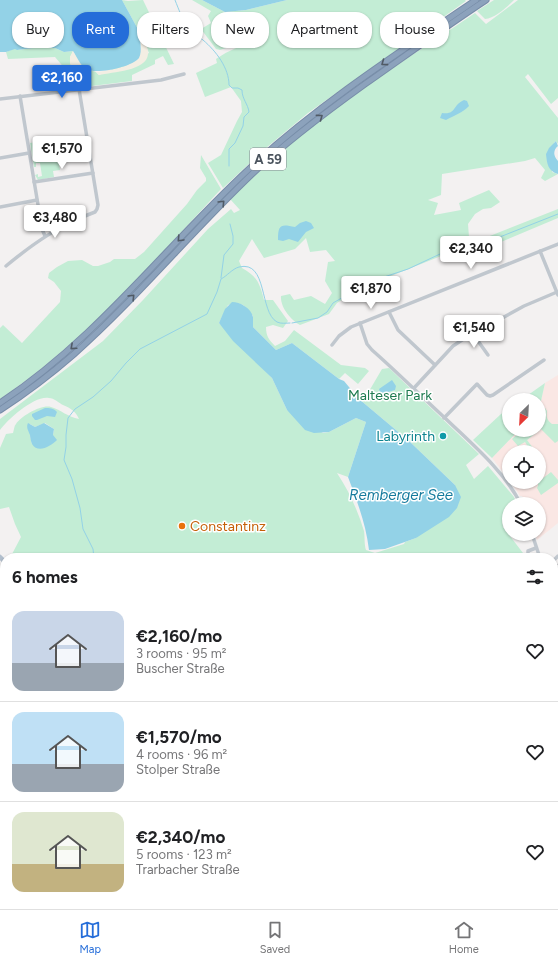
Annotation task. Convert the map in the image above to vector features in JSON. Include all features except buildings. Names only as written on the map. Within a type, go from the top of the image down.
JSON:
[{"type":"highway","name":"A 59","points":[[0,403],[42,372],[90,331],[226,191],[269,150],[351,87],[464,11],[478,2],[486,0]]},
{"type":"highway","name":"A 59","points":[[0,410],[22,395],[74,354],[154,275],[231,194],[273,154],[338,103],[464,11]]},
{"type":"highway","points":[[0,415],[22,395]]},
{"type":"street","points":[[0,99],[161,80],[184,74]]},
{"type":"street","points":[[6,266],[45,236],[71,221],[95,212],[97,209],[98,205],[79,89]]},
{"type":"street","points":[[20,96],[42,229],[45,236]]},
{"type":"street","points":[[0,158],[29,153]]},
{"type":"street","points":[[34,182],[92,173]]},
{"type":"street","points":[[0,207],[37,200]]},
{"type":"street","points":[[332,345],[343,332],[360,323],[558,244]]},
{"type":"street","points":[[414,388],[453,346],[524,306],[557,294],[540,251]]},
{"type":"street","points":[[389,312],[398,330],[435,365]]},
{"type":"street","points":[[360,323],[367,344],[372,350],[414,388],[500,473],[517,497]]},
{"type":"street","points":[[473,334],[488,355]]},
{"type":"street","points":[[444,418],[477,384],[487,395],[493,395],[544,360]]},
{"type":"street","points":[[534,541],[538,553]]},
{"type":"street","points":[[528,553],[528,551],[536,548]]},
{"type":"shaded area","points":[[558,375],[558,523],[546,533],[546,497],[522,497],[520,496],[516,489],[546,489],[546,445],[505,445],[512,437],[546,437],[546,393],[543,393],[545,383]]},
{"type":"shaded area","points":[[502,448],[502,471],[492,458]]},
{"type":"green space","points":[[122,0],[143,0],[149,12],[137,12],[137,28]]},
{"type":"green space","points":[[192,0],[202,0],[225,12],[211,12],[211,23],[208,16],[211,11]]},
{"type":"green space","points":[[287,0],[466,1],[449,13],[380,12],[380,48],[400,48],[308,113],[266,148],[223,188],[208,163],[221,155],[242,112],[241,101],[231,87],[205,97],[196,73],[217,63],[216,59],[237,48],[269,48],[269,12],[225,12],[246,10]]},
{"type":"green space","points":[[494,0],[514,0],[497,14],[485,19],[477,11]]},
{"type":"green space","points":[[518,0],[558,0],[558,98],[551,104],[528,74],[525,77],[558,118],[558,144],[556,141],[554,143],[552,172],[558,174],[545,181],[541,178],[545,170],[535,158],[525,161],[442,174],[441,195],[428,200],[438,203],[434,215],[461,210],[459,203],[489,190],[500,202],[491,208],[483,209],[475,214],[468,224],[469,237],[472,243],[558,209],[558,218],[501,242],[441,256],[381,280],[376,284],[353,293],[337,303],[329,314],[300,325],[293,320],[284,309],[281,296],[290,294],[294,300],[311,296],[325,304],[332,293],[325,281],[328,262],[335,261],[326,250],[310,252],[306,238],[295,249],[264,258],[252,239],[239,261],[242,268],[251,274],[257,281],[264,300],[273,300],[288,321],[283,328],[273,325],[266,327],[267,335],[270,340],[275,346],[285,341],[294,330],[341,365],[365,368],[369,371],[358,384],[345,373],[339,379],[292,343],[276,350],[253,327],[253,316],[243,305],[237,303],[228,305],[219,323],[272,378],[287,410],[323,433],[329,432],[356,418],[366,422],[348,477],[337,473],[359,516],[364,531],[366,550],[375,553],[13,553],[21,537],[9,507],[0,509],[0,448],[6,434],[13,433],[15,425],[22,418],[32,411],[42,407],[51,407],[71,417],[79,419],[75,412],[71,409],[51,398],[43,398],[29,404],[15,414],[0,430],[0,419],[103,341],[208,229],[231,209],[234,213],[240,210],[230,199],[294,141],[336,108],[422,48],[449,48],[449,30],[475,13],[486,24]],"holes":[[[45,423],[54,429],[53,435],[32,444],[30,424],[35,427]]]},
{"type":"green space","points":[[211,23],[211,42],[203,32],[203,28]]},
{"type":"green space","points":[[16,48],[17,50],[55,48],[64,52],[73,51],[70,57],[85,72],[87,69],[96,72],[99,75],[149,53],[147,48],[166,48],[174,64],[168,65],[163,56],[155,60],[155,64],[132,75],[132,81],[68,89],[66,70],[55,57],[8,59],[6,52]]},
{"type":"green space","points":[[215,48],[226,48],[220,50]]},
{"type":"green space","points":[[49,140],[50,144],[55,143],[60,170],[53,171],[54,177],[38,180],[35,175],[38,174],[38,177],[42,176],[40,163],[36,163],[36,167],[34,167],[30,143]]},
{"type":"green space","points":[[201,155],[221,189],[143,273],[89,327],[61,353],[0,399],[0,328],[3,325],[22,343],[60,302],[61,291],[54,282],[48,278],[49,273],[68,261],[82,260],[93,266],[98,266],[114,259],[135,259],[144,252],[206,181],[206,178],[200,168]]},
{"type":"green space","name":"Malteser Park","points":[[389,368],[479,454],[466,465],[474,479],[488,466],[502,483],[502,489],[507,489],[514,497],[502,497],[502,541],[514,541],[523,553],[375,553],[404,544],[405,542],[416,538],[455,485],[409,441],[359,399],[365,398],[382,369]]},
{"type":"green space","points":[[545,383],[543,393],[531,393]]},
{"type":"green space","points":[[546,410],[549,421],[552,424],[558,424],[558,441],[555,443],[546,434]]},
{"type":"green space","points":[[502,413],[502,437],[512,437],[505,445],[502,445],[502,448],[492,458],[473,440]]},
{"type":"green space","points":[[514,437],[531,437],[527,440],[531,445],[527,445],[525,442],[517,445],[512,439]]},
{"type":"green space","points":[[551,472],[558,480],[558,483],[541,495],[538,489],[546,489],[546,476]]},
{"type":"sand","points":[[141,48],[148,49],[146,60],[142,64],[120,72],[99,75],[96,72],[129,64],[138,57]]},
{"type":"sand","points":[[73,51],[82,65],[87,69],[85,72],[77,73],[70,64],[70,57]]},
{"type":"water","points":[[0,0],[122,0],[129,12],[72,12],[72,48],[129,48],[129,13],[137,28],[137,48],[141,48],[141,52],[139,58],[122,67],[105,71],[91,71],[86,69],[80,63],[73,51],[64,52],[55,48],[64,48],[64,12],[12,12],[12,48],[33,48],[0,52]]},
{"type":"water","points":[[202,0],[287,0],[246,10],[225,12]]},
{"type":"water","points":[[464,100],[467,101],[469,106],[464,110],[446,120],[440,118],[442,113],[450,113],[460,102]]},
{"type":"water","points":[[556,141],[558,146],[554,153],[558,161],[558,174],[550,169],[546,154],[549,148]]},
{"type":"water","points":[[306,221],[311,223],[314,228],[306,232],[298,242],[289,239],[283,241],[278,240],[281,226],[295,227]]},
{"type":"water","name":"Remberger See","points":[[232,302],[242,304],[248,308],[253,317],[253,327],[276,350],[292,343],[339,379],[344,381],[359,399],[409,441],[455,485],[461,497],[457,508],[449,517],[416,538],[385,549],[369,550],[368,540],[358,504],[348,477],[366,422],[356,418],[329,432],[314,433],[305,430],[287,410],[272,378],[233,341],[219,323],[225,309]]},
{"type":"water","points":[[392,380],[396,386],[395,390],[384,393],[380,392],[379,389]]},
{"type":"water","points":[[45,408],[51,408],[56,411],[55,417],[47,416],[35,420],[32,414]]},
{"type":"water","points":[[28,423],[35,427],[44,423],[54,429],[53,435],[57,440],[51,445],[41,449],[35,447],[32,443],[27,426]]},
{"type":"waterway","points":[[175,0],[189,28],[208,44],[221,60],[227,72],[229,85],[232,88],[242,90],[249,112],[244,117],[243,126],[235,143],[229,149],[229,166]]},
{"type":"waterway","points":[[292,323],[318,318],[327,312],[333,303],[352,292],[360,285],[408,269],[440,254],[482,244],[558,214]]},
{"type":"waterway","points":[[221,278],[224,255],[233,244],[230,224]]},
{"type":"waterway","points":[[93,553],[83,529],[80,508],[72,479],[64,460],[68,418],[75,409],[93,397],[111,381],[140,349],[207,314],[221,279],[236,268],[248,267],[255,271],[271,316],[279,323],[290,323]]},
{"type":"place","name":"Labyrinth","points":[[443,436]]},
{"type":"place","name":"Constantinz","points":[[182,526]]}]
